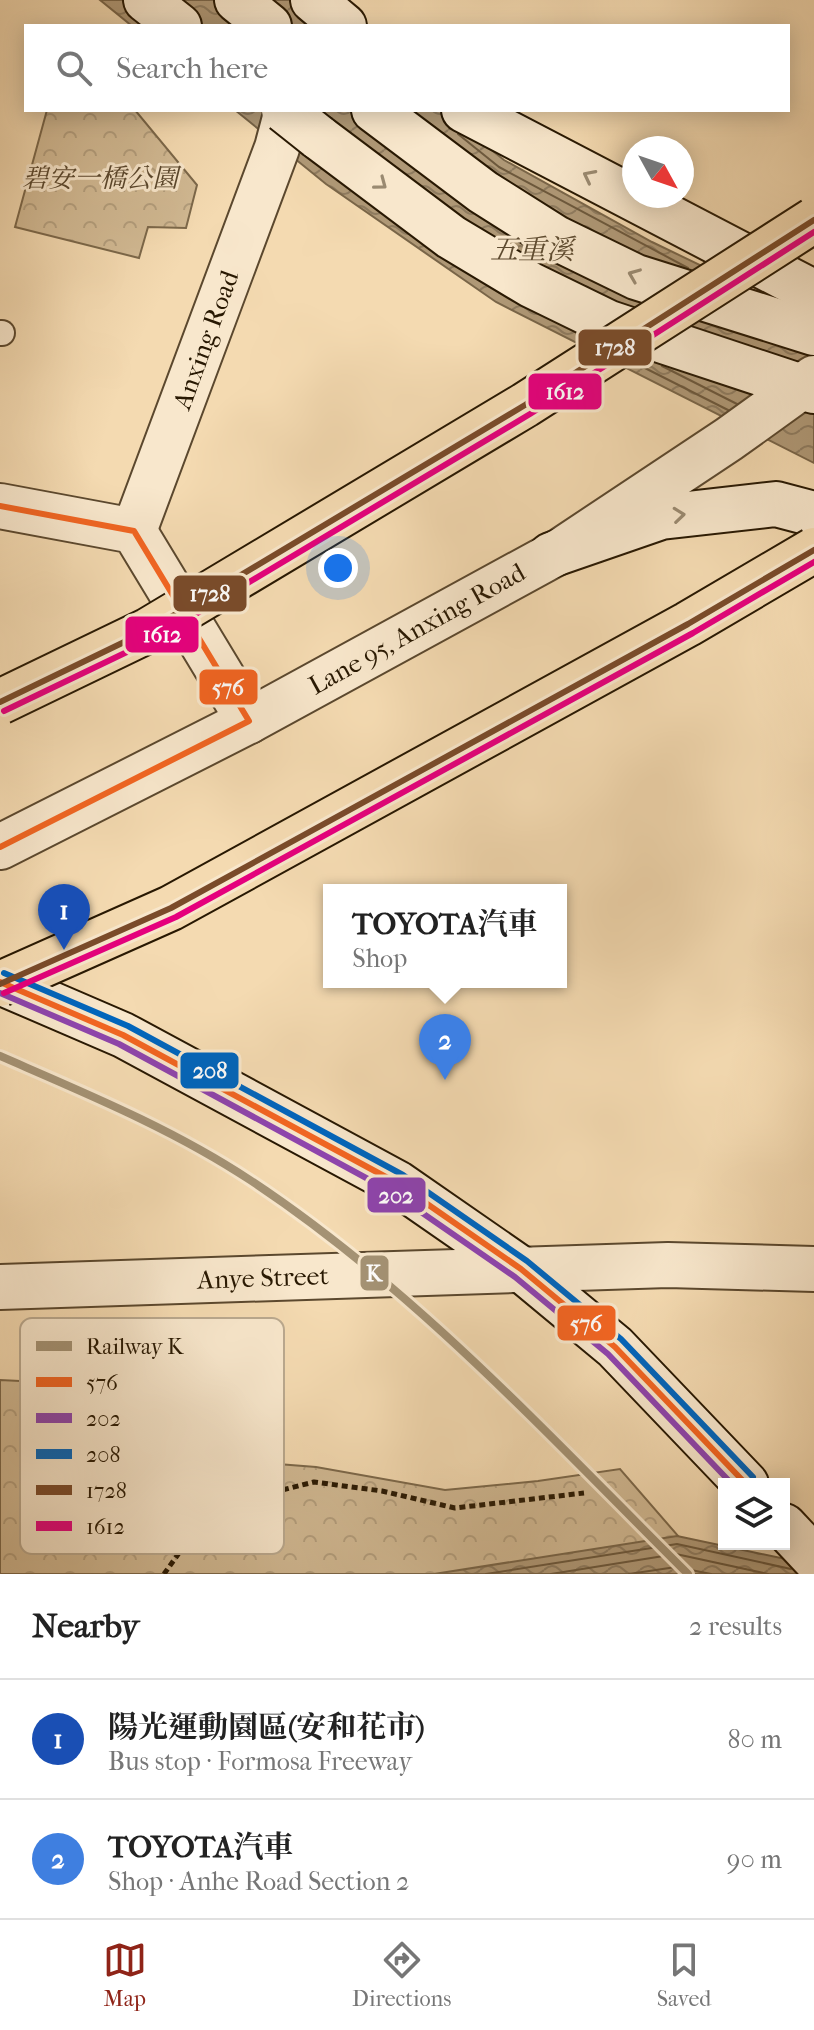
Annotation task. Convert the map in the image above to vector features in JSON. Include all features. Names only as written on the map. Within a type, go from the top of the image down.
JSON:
[{"type":"highway","points":[[0,702],[149,630],[525,405],[814,220]]},
{"type":"highway","points":[[0,983],[171,908],[688,624],[814,550]]},
{"type":"main road","points":[[146,0],[176,24]]},
{"type":"main road","points":[[237,0],[267,24]]},
{"type":"main road","points":[[377,112],[483,192],[556,238],[636,277],[805,318],[807,289],[468,112]]},
{"type":"main road","points":[[283,123],[451,237],[531,285],[609,323],[810,385]]},
{"type":"main road","name":"Anxing Road","points":[[134,531],[283,123]]},
{"type":"main road","name":"Lane 95, Anxing Road","points":[[0,847],[249,721],[551,555],[810,385]]},
{"type":"main road","points":[[551,555],[661,517],[776,504],[814,514]]},
{"type":"main road","points":[[0,506],[134,531],[249,721]]},
{"type":"main road","points":[[0,983],[123,1035],[397,1183],[521,1269],[615,1347],[740,1478]]},
{"type":"main road","name":"Anye Street","points":[[0,1287],[668,1265],[814,1269]]},
{"type":"main road","points":[[790,1532],[814,1558]]},
{"type":"path","points":[[284,1490],[314,1482],[382,1491],[455,1508],[584,1493]]},
{"type":"path","points":[[164,1574],[178,1554]]},
{"type":"green space","name":"碧安一橋公園","points":[[46,112],[137,112],[197,185],[186,228],[148,227],[139,258],[15,227]]},
{"type":"green space","points":[[0,1380],[20,1381],[20,1554],[284,1554],[284,1464],[316,1467],[445,1490],[620,1469],[711,1574],[0,1574]]},
{"type":"water","points":[[100,0],[304,0],[334,24],[130,24]]},
{"type":"water","name":"五重溪","points":[[237,112],[444,112],[504,160],[652,242],[814,320],[814,463],[496,302],[326,184]]},
{"type":"water","points":[[677,1536],[718,1545],[718,1550],[743,1550],[814,1565],[814,1574],[434,1574]]},
{"type":"rail line","name":"K","points":[[0,1056],[190,1144],[250,1180],[310,1223],[368,1268],[479,1366],[688,1574]]},
{"type":"transit line","name":"1728","points":[[0,702],[149,630],[525,405],[814,220]]},
{"type":"transit line","name":"1612","points":[[4,711],[154,639],[530,414],[814,232]]},
{"type":"transit line","name":"576","points":[[0,506],[134,531],[249,721],[0,847]]},
{"type":"transit line","name":"1728","points":[[0,984],[171,908],[688,624],[814,550]]},
{"type":"transit line","name":"1612","points":[[4,993],[176,917],[693,633],[814,562]]},
{"type":"transit line","name":"208","points":[[4,973],[128,1026],[403,1175],[527,1261],[621,1339],[753,1477]]},
{"type":"transit line","name":"576","points":[[0,982],[123,1035],[397,1183],[521,1269],[615,1347],[740,1478]]},
{"type":"transit line","name":"202","points":[[0,993],[119,1044],[392,1192],[515,1277],[608,1354],[726,1478]]},
{"type":"place","name":"陽光運動園區(安和花市)","points":[[64,950]]},
{"type":"place","name":"TOYOTA汽車","points":[[445,1080]]}]
